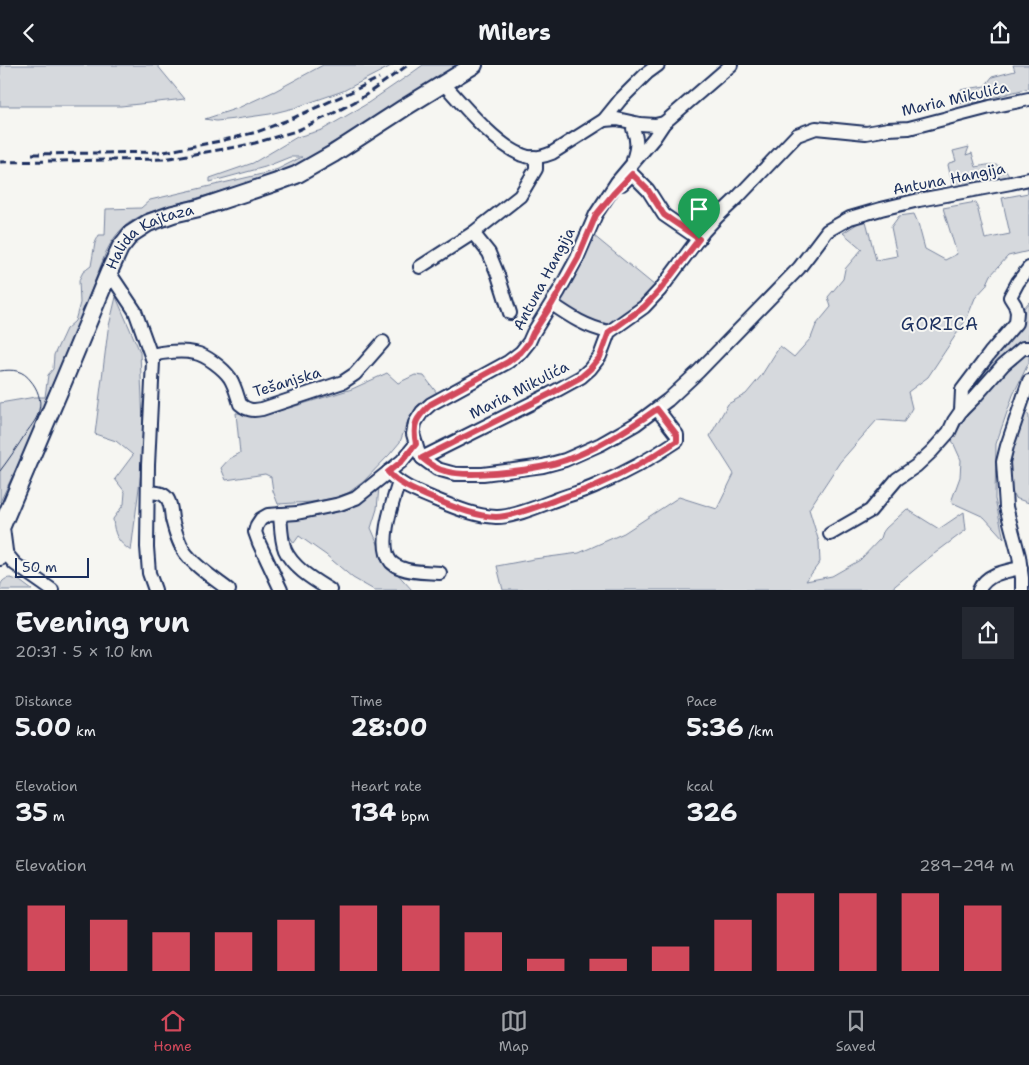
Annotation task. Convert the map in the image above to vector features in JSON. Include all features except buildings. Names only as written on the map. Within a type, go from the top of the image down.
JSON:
[{"type":"main road","name":"Halida Kajtaza","points":[[1,555],[0,528],[109,272],[120,248],[126,240],[137,229],[148,223],[296,175],[333,154],[474,65]]},
{"type":"street","points":[[444,84],[496,138],[512,150],[524,156],[534,157],[552,153],[604,120],[621,99],[647,73],[658,65]]},
{"type":"street","name":"Antuna Hangija","points":[[732,65],[664,123],[654,138],[617,182],[596,215],[578,258],[529,342],[521,352],[508,362],[431,404],[422,412],[415,423],[414,434],[418,451],[422,458],[437,469],[455,474],[483,473],[543,466],[565,460],[601,444],[636,424],[657,409],[698,372],[799,268],[826,231],[850,218],[881,209],[1029,179]]},
{"type":"street","name":"Maria Mikulića","points":[[422,458],[581,377],[600,357],[609,332],[644,307],[660,290],[716,217],[736,199],[797,135],[816,128],[866,133],[909,128],[1029,99]]},
{"type":"street","points":[[604,120],[617,119],[654,138]]},
{"type":"street","points":[[628,124],[655,125],[664,123]]},
{"type":"street","points":[[628,124],[637,141],[637,149],[632,164]]},
{"type":"street","points":[[420,267],[473,233],[520,195],[536,169],[534,157]]},
{"type":"street","points":[[596,215],[632,174],[648,190],[664,215],[699,239]]},
{"type":"street","points":[[473,233],[489,253],[510,313]]},
{"type":"street","points":[[961,411],[962,390],[1016,323],[1017,313],[1010,297],[1018,282],[1029,268]]},
{"type":"street","points":[[109,272],[135,311],[153,361],[148,465],[147,547],[149,573],[155,590]]},
{"type":"street","points":[[552,304],[575,320],[609,332]]},
{"type":"street","name":"Tešanjska","points":[[152,355],[164,352],[196,353],[210,360],[230,377],[236,388],[240,404],[249,410],[255,410],[343,382],[355,374],[383,342]]},
{"type":"street","points":[[830,535],[870,511],[897,479],[916,466],[932,451],[948,432],[961,411],[1003,365],[1023,348],[1029,348]]},
{"type":"street","points":[[1022,590],[1023,559],[1006,507],[1003,462],[1029,381]]},
{"type":"street","points":[[388,472],[399,482],[422,494],[474,514],[490,517],[506,516],[596,486],[638,465],[677,441],[677,435],[657,409]]},
{"type":"street","points":[[281,590],[259,543],[256,532],[257,525],[261,519],[268,515],[340,505],[356,498],[402,461],[416,444]]},
{"type":"street","points":[[399,482],[385,538],[391,562],[406,570],[440,573]]},
{"type":"street","points":[[148,492],[161,493],[166,496],[169,501],[176,534],[186,555],[229,590]]},
{"type":"street","points":[[280,514],[285,550],[303,572],[330,590]]},
{"type":"street","points":[[1,555],[52,590]]},
{"type":"street","points":[[978,590],[981,583],[1023,559]]},
{"type":"shaded area","points":[[0,65],[157,65],[185,99],[121,106],[0,106]]},
{"type":"shaded area","points":[[323,65],[393,65],[343,91],[294,108],[235,119],[216,121],[205,119],[238,108],[275,91]]},
{"type":"shaded area","points":[[423,65],[456,65],[350,134],[330,144],[313,157],[282,173],[147,213],[122,228],[106,252],[51,394],[40,411],[29,442],[0,502],[0,403],[45,397],[48,375],[53,369],[54,355],[66,329],[75,321],[80,303],[79,280],[83,272],[91,266],[95,243],[99,235],[105,235],[106,209],[141,208],[150,200],[278,169],[302,157],[290,157],[265,167],[210,182],[210,178],[253,163],[297,137],[322,130],[365,105]]},
{"type":"shaded area","points":[[1013,65],[1029,65],[1029,88],[977,102],[957,104],[954,99],[960,90],[985,86],[992,77],[1015,71]]},
{"type":"shaded area","points":[[969,147],[966,155],[972,153],[976,167],[998,166],[1006,171],[1011,183],[954,193],[948,165],[956,161],[953,151]]},
{"type":"shaded area","points":[[1027,185],[1029,185],[1029,251],[1008,256],[991,275],[986,286],[975,298],[967,318],[928,377],[908,392],[912,408],[904,422],[877,420],[840,462],[809,509],[819,542],[820,562],[806,581],[832,576],[860,560],[881,538],[886,528],[907,509],[939,529],[964,512],[966,530],[890,590],[503,590],[497,566],[579,553],[624,533],[679,497],[717,509],[734,474],[710,436],[728,404],[746,394],[761,376],[780,346],[794,357],[811,338],[816,325],[831,307],[828,297],[843,279],[845,269],[862,249],[843,233],[863,220],[866,221],[876,260],[897,256],[891,227],[899,216],[914,214],[925,249],[945,260],[957,254],[943,208],[976,202],[985,239],[1010,234],[1002,198],[1028,193]]},
{"type":"shaded area","points":[[588,231],[660,290],[609,332],[550,301]]},
{"type":"shaded area","points":[[116,297],[140,352],[144,448],[131,551],[118,538],[114,529],[113,519],[124,504],[125,492],[115,479],[133,455],[116,441],[95,434],[108,330]]},
{"type":"shaded area","points":[[1029,302],[1029,343],[1014,347],[968,396],[965,392],[1013,331],[1023,309]]},
{"type":"shaded area","points":[[1025,354],[1029,355],[1029,362],[1013,395],[996,444],[995,499],[1004,539],[984,517],[951,502],[960,477],[961,460],[952,440],[968,413],[1005,368]]},
{"type":"shaded area","points":[[387,373],[398,383],[415,375],[424,376],[437,393],[418,405],[407,423],[400,442],[363,482],[348,493],[312,502],[278,504],[273,491],[271,477],[265,474],[226,480],[221,468],[229,459],[240,453],[236,413],[269,414],[352,389]]},
{"type":"shaded area","points":[[1026,412],[1029,416],[1029,503],[1015,498],[1011,489],[1009,454]]},
{"type":"shaded area","points":[[379,487],[377,509],[371,528],[385,560],[412,590],[374,590],[353,578],[326,555],[299,536],[294,543],[287,532],[287,518]]},
{"type":"shaded area","points":[[11,578],[20,581],[32,590],[0,590],[3,581]]},
{"type":"tram line","points":[[0,371],[13,370],[25,375],[35,387],[40,402],[36,419],[0,471]]},
{"type":"railway","points":[[0,162],[164,159],[255,143],[296,131],[330,115],[360,99],[408,65]]},
{"type":"railway","points":[[32,154],[164,152],[220,141],[257,132],[293,118],[379,78]]},
{"type":"district","name":"GORICA","points":[[940,324]]},
{"type":"route","points":[[632,174],[648,190],[664,215],[699,239],[660,290],[644,307],[609,332],[600,357],[581,377],[422,458],[437,469],[455,474],[501,472],[543,466],[565,460],[601,444],[636,424],[657,409],[677,435],[677,441],[638,465],[596,486],[542,505],[498,517],[483,516],[461,510],[412,489],[393,478],[388,472],[408,455],[416,444],[414,434],[415,423],[422,412],[431,404],[508,362],[521,352],[529,342],[578,258],[596,215],[632,174]]}]
